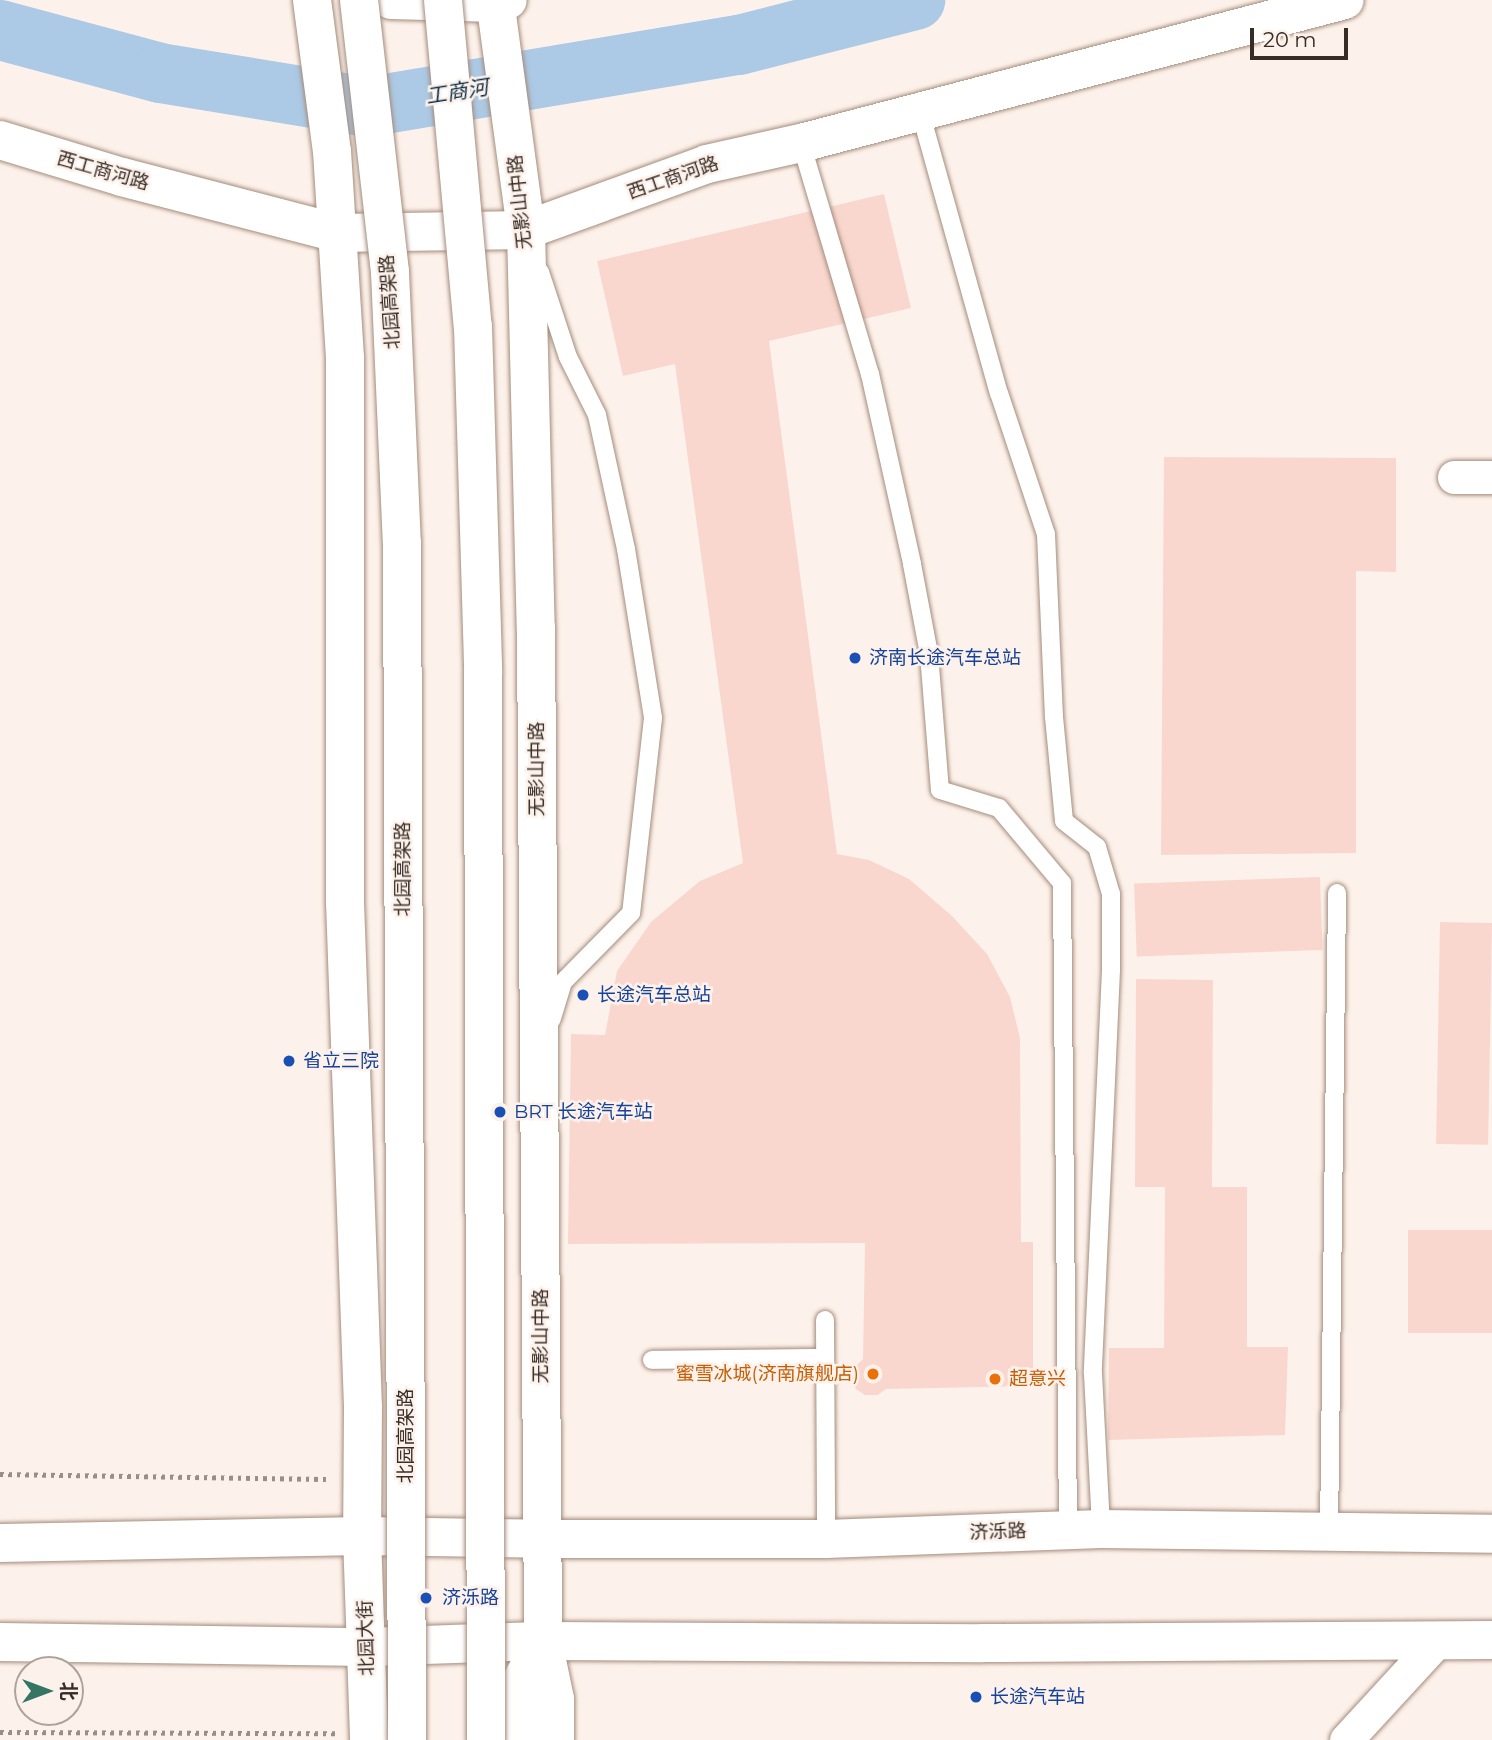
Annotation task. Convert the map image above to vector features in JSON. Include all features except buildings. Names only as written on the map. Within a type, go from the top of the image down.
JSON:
[{"type":"main road","points":[[312,0],[332,151],[345,358],[345,902],[363,1407],[362,1536]]},
{"type":"main road","name":"北园高架路","points":[[359,0],[390,272],[402,543],[407,1740]]},
{"type":"main road","points":[[391,0],[500,11]]},
{"type":"main road","points":[[443,0],[474,327],[483,671],[486,1740]]},
{"type":"main road","name":"西工商河路","points":[[0,140],[122,177],[337,233],[526,230],[707,164],[801,143],[1345,0]]},
{"type":"main road","name":"无影山中路","points":[[500,11],[526,230],[536,628],[543,1539]]},
{"type":"main road","name":"济泺路","points":[[0,1543],[362,1536],[826,1539],[1085,1529],[1492,1534]]},
{"type":"main road","name":"北园大街","points":[[362,1536],[369,1737]]},
{"type":"main road","points":[[543,1539],[543,1641],[555,1699],[555,1740]]},
{"type":"main road","points":[[0,1642],[367,1647],[543,1641],[995,1643],[1492,1640]]},
{"type":"main road","points":[[518,1740],[517,1689],[543,1641]]},
{"type":"street","points":[[1454,477],[1492,477]]},
{"type":"street","points":[[1346,1740],[1438,1640]]},
{"type":"lane","points":[[920,111],[999,393],[1046,534],[1054,717],[1064,821],[1097,847],[1111,894],[1111,970],[1085,1529]]},
{"type":"lane","points":[[801,143],[870,374],[912,564],[929,654],[940,790],[999,808],[1062,883],[1085,1529]]},
{"type":"lane","points":[[526,230],[568,357],[597,415],[626,549],[653,718],[631,913],[563,982],[539,1059]]},
{"type":"lane","points":[[1329,1532],[1337,893]]},
{"type":"lane","points":[[825,1320],[826,1539]]},
{"type":"lane","points":[[652,1360],[825,1359]]},
{"type":"path","points":[[0,1474],[362,1480]]},
{"type":"path","points":[[0,1732],[369,1737]]},
{"type":"waterway","name":"工商河","points":[[0,30],[160,73],[367,107],[739,45],[915,0]]},
{"type":"place","name":"济南长途汽车总站","points":[[855,658]]},
{"type":"place","name":"长途汽车总站","points":[[583,995]]},
{"type":"place","name":"省立三院","points":[[289,1061]]},
{"type":"place","name":"BRT 长途汽车站","points":[[500,1112]]},
{"type":"place","name":"蜜雪冰城(济南旗舰店)","points":[[873,1374]]},
{"type":"place","name":"超意兴","points":[[995,1379]]},
{"type":"place","name":"济泺路","points":[[426,1598]]},
{"type":"place","name":"长途汽车站","points":[[976,1697]]}]
